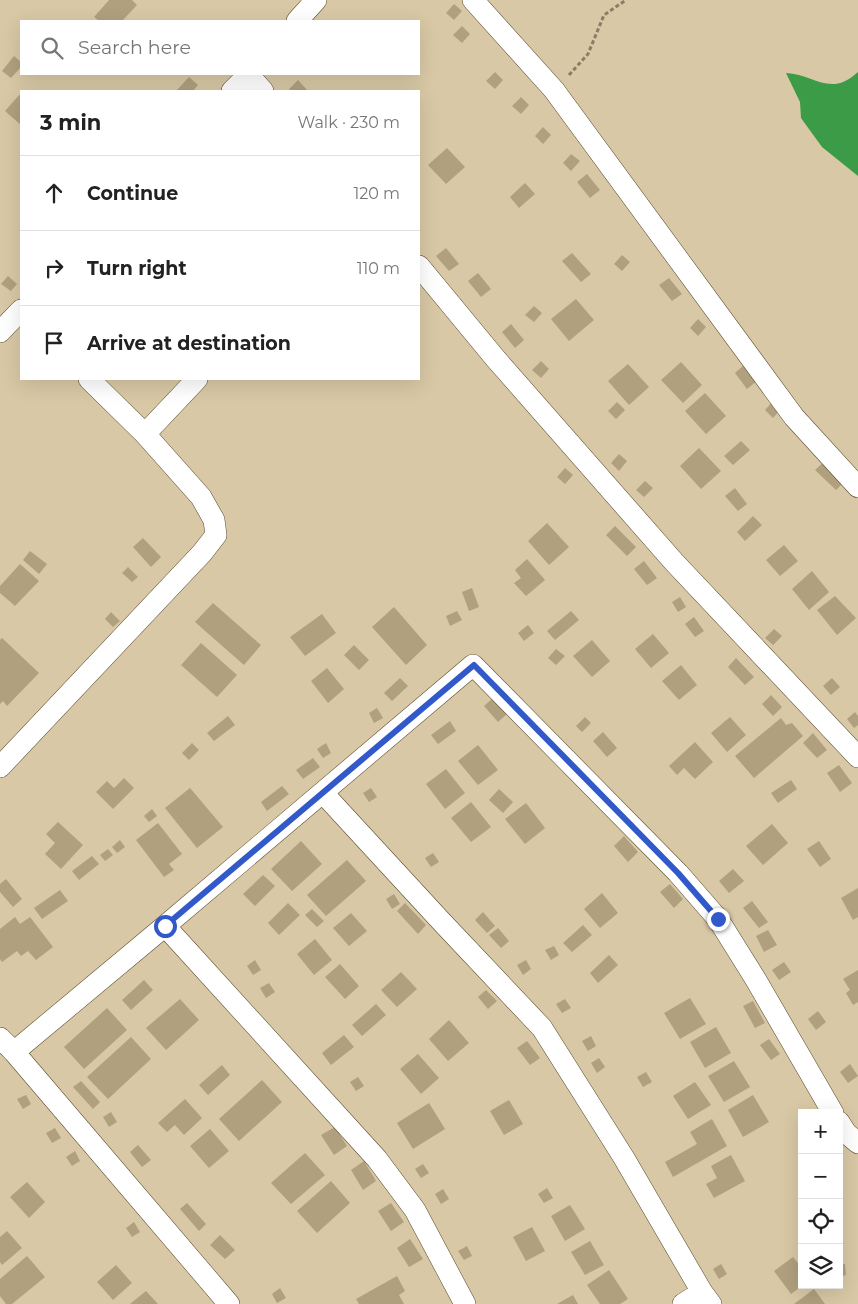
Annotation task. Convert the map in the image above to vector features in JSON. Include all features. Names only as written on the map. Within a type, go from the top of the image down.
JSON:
[{"type":"street","points":[[297,20],[316,0]]},
{"type":"street","points":[[473,0],[554,90],[794,417],[858,487]]},
{"type":"street","points":[[233,90],[248,75]]},
{"type":"street","points":[[250,75],[262,90]]},
{"type":"street","points":[[420,267],[495,358],[674,562],[858,757]]},
{"type":"street","points":[[0,332],[20,312]]},
{"type":"street","points":[[0,767],[202,553],[216,535],[214,520],[201,497],[145,434],[90,380]]},
{"type":"street","points":[[145,434],[196,380]]},
{"type":"street","points":[[229,1304],[7,1045],[165,926],[474,665],[678,873],[718,919],[832,1109]]},
{"type":"street","points":[[324,793],[542,1028],[619,1150],[706,1298],[683,1304]]},
{"type":"street","points":[[165,926],[377,1159],[415,1210],[465,1304]]},
{"type":"street","points":[[843,1128],[858,1143]]},
{"type":"path","points":[[554,90],[588,54],[604,15],[626,0]]},
{"type":"shaded area","points":[[858,72],[858,176],[822,147],[801,118],[800,102],[786,73],[830,84],[848,80]]},
{"type":"building","points":[[109,0],[132,0],[137,5],[123,20],[98,20],[94,17]]},
{"type":"building","points":[[454,4],[462,11],[454,20],[446,13]]},
{"type":"building","points":[[462,26],[470,34],[462,43],[453,35]]},
{"type":"building","points":[[14,56],[20,61],[20,68],[11,78],[2,71]]},
{"type":"building","points":[[495,72],[503,80],[495,89],[486,81]]},
{"type":"building","points":[[189,77],[198,85],[194,90],[177,90]]},
{"type":"building","points":[[298,80],[307,90],[290,90]]},
{"type":"building","points":[[20,94],[20,124],[5,111]]},
{"type":"building","points":[[521,97],[529,105],[521,114],[512,106]]},
{"type":"building","points":[[543,127],[551,135],[543,144],[535,136]]},
{"type":"building","points":[[447,148],[465,167],[446,184],[428,165]]},
{"type":"building","points":[[571,154],[580,161],[571,171],[563,163]]},
{"type":"building","points":[[587,174],[600,190],[590,198],[577,182]]},
{"type":"building","points":[[525,183],[535,194],[519,208],[510,197]]},
{"type":"building","points":[[446,248],[459,264],[449,271],[436,256]]},
{"type":"building","points":[[572,253],[591,274],[581,282],[562,261]]},
{"type":"building","points":[[622,255],[630,262],[622,271],[614,264]]},
{"type":"building","points":[[478,273],[491,289],[481,297],[468,281]]},
{"type":"building","points":[[8,276],[17,284],[11,291],[1,284]]},
{"type":"building","points":[[669,278],[682,294],[672,301],[659,285]]},
{"type":"building","points":[[576,299],[594,320],[569,341],[551,319]]},
{"type":"building","points":[[534,306],[542,313],[534,322],[525,315]]},
{"type":"building","points":[[698,319],[706,327],[698,336],[690,328]]},
{"type":"building","points":[[511,324],[524,340],[515,348],[502,332]]},
{"type":"building","points":[[541,361],[549,369],[541,378],[532,370]]},
{"type":"building","points":[[681,362],[702,385],[683,403],[661,380]]},
{"type":"building","points":[[628,364],[649,387],[629,405],[608,381]]},
{"type":"building","points":[[744,365],[757,381],[747,389],[735,373]]},
{"type":"building","points":[[705,393],[726,416],[706,434],[685,411]]},
{"type":"building","points":[[773,401],[781,409],[773,418],[765,410]]},
{"type":"building","points":[[617,402],[625,410],[616,419],[608,411]]},
{"type":"building","points":[[741,441],[750,450],[733,465],[724,456]]},
{"type":"building","points":[[699,448],[721,471],[701,489],[680,466]]},
{"type":"building","points":[[619,454],[627,461],[619,471],[611,463]]},
{"type":"building","points":[[825,461],[845,481],[836,490],[815,470]]},
{"type":"building","points":[[565,468],[573,475],[565,484],[557,477]]},
{"type":"building","points":[[645,481],[653,488],[644,497],[636,490]]},
{"type":"building","points":[[735,488],[747,504],[738,511],[725,496]]},
{"type":"building","points":[[753,516],[762,525],[745,541],[737,532]]},
{"type":"building","points":[[547,523],[569,547],[549,565],[528,541]]},
{"type":"building","points":[[615,526],[636,547],[627,556],[606,535]]},
{"type":"building","points":[[143,538],[161,557],[151,567],[133,547]]},
{"type":"building","points":[[784,545],[798,561],[780,576],[766,560]]},
{"type":"building","points":[[30,551],[47,564],[39,574],[23,560]]},
{"type":"building","points":[[527,559],[545,580],[526,596],[514,583],[521,578],[515,570]]},
{"type":"building","points":[[644,561],[657,578],[647,585],[634,569]]},
{"type":"building","points":[[20,564],[39,581],[15,606],[0,593],[0,586]]},
{"type":"building","points":[[128,567],[138,577],[132,582],[122,573]]},
{"type":"building","points":[[812,571],[829,592],[809,610],[792,589]]},
{"type":"building","points":[[472,588],[479,607],[469,611],[462,592]]},
{"type":"building","points":[[835,596],[856,618],[837,635],[817,610]]},
{"type":"building","points":[[680,597],[686,607],[678,612],[672,602]]},
{"type":"building","points":[[213,603],[261,645],[244,665],[195,622]]},
{"type":"building","points":[[394,607],[427,645],[406,665],[372,627]]},
{"type":"building","points":[[457,611],[462,620],[450,626],[446,616]]},
{"type":"building","points":[[571,611],[579,620],[555,640],[547,631]]},
{"type":"building","points":[[111,612],[120,621],[113,627],[105,619]]},
{"type":"building","points":[[322,614],[336,633],[305,656],[290,637]]},
{"type":"building","points":[[694,617],[704,631],[695,637],[685,624]]},
{"type":"building","points":[[528,625],[534,633],[524,641],[518,633]]},
{"type":"building","points":[[774,629],[782,636],[773,645],[765,638]]},
{"type":"building","points":[[653,634],[669,653],[651,668],[635,649]]},
{"type":"building","points":[[2,638],[39,673],[7,706],[3,701],[0,704],[0,640]]},
{"type":"building","points":[[592,640],[610,661],[592,677],[573,656]]},
{"type":"building","points":[[201,643],[237,675],[217,697],[181,665]]},
{"type":"building","points":[[354,645],[369,660],[359,670],[344,655]]},
{"type":"building","points":[[556,649],[565,656],[556,665],[548,658]]},
{"type":"building","points":[[736,658],[754,677],[745,685],[728,667]]},
{"type":"building","points":[[681,665],[697,685],[679,700],[662,681]]},
{"type":"building","points":[[327,668],[344,689],[328,703],[311,681]]},
{"type":"building","points":[[400,678],[408,686],[392,701],[384,693]]},
{"type":"building","points":[[832,678],[840,687],[831,695],[823,686]]},
{"type":"building","points":[[771,695],[782,707],[773,716],[762,704]]},
{"type":"building","points":[[494,697],[508,713],[498,722],[484,706]]},
{"type":"building","points":[[377,708],[383,718],[374,723],[369,713]]},
{"type":"building","points":[[855,712],[858,716],[858,725],[854,728],[847,719]]},
{"type":"building","points":[[228,716],[235,725],[214,741],[207,733]]},
{"type":"building","points":[[585,717],[591,723],[582,732],[576,726]]},
{"type":"building","points":[[730,717],[746,735],[727,752],[711,733]]},
{"type":"building","points":[[781,718],[786,725],[792,723],[803,736],[754,778],[735,756]]},
{"type":"building","points":[[450,721],[456,731],[438,744],[431,735]]},
{"type":"building","points":[[603,732],[617,748],[607,757],[593,741]]},
{"type":"building","points":[[813,733],[827,750],[817,758],[803,743]]},
{"type":"building","points":[[695,742],[713,762],[695,779],[684,768],[677,775],[669,766]]},
{"type":"building","points":[[192,743],[199,750],[189,760],[182,753]]},
{"type":"building","points":[[326,743],[331,753],[323,758],[317,749]]},
{"type":"building","points":[[478,745],[498,770],[478,785],[458,761]]},
{"type":"building","points":[[313,758],[320,767],[303,779],[296,770]]},
{"type":"building","points":[[839,765],[852,783],[840,792],[827,773]]},
{"type":"building","points":[[446,769],[465,793],[445,809],[426,784]]},
{"type":"building","points":[[124,778],[134,788],[113,809],[96,792],[107,781],[114,788]]},
{"type":"building","points":[[791,780],[797,789],[778,803],[771,793]]},
{"type":"building","points":[[282,786],[289,794],[267,811],[261,802]]},
{"type":"building","points":[[190,788],[223,827],[197,848],[165,808]]},
{"type":"building","points":[[371,788],[377,797],[369,802],[363,793]]},
{"type":"building","points":[[499,789],[513,802],[503,813],[489,800]]},
{"type":"building","points":[[471,802],[491,827],[471,842],[451,818]]},
{"type":"building","points":[[526,803],[545,828],[525,844],[505,819]]},
{"type":"building","points":[[152,809],[157,816],[149,822],[144,816]]},
{"type":"building","points":[[58,822],[83,845],[61,869],[45,854],[55,843],[46,834]]},
{"type":"building","points":[[158,823],[182,854],[169,864],[174,870],[164,877],[136,840]]},
{"type":"building","points":[[772,824],[788,843],[763,865],[746,846]]},
{"type":"building","points":[[624,836],[638,852],[628,862],[614,846]]},
{"type":"building","points":[[120,840],[125,847],[117,853],[112,847]]},
{"type":"building","points":[[301,841],[322,864],[292,891],[271,869]]},
{"type":"building","points":[[819,841],[831,859],[820,867],[807,849]]},
{"type":"building","points":[[108,849],[113,855],[105,861],[100,855]]},
{"type":"building","points":[[433,853],[439,862],[431,867],[425,858]]},
{"type":"building","points":[[92,856],[99,864],[79,880],[72,871]]},
{"type":"building","points":[[347,860],[366,881],[326,916],[307,895]]},
{"type":"building","points":[[733,869],[744,881],[729,893],[719,881]]},
{"type":"building","points":[[263,875],[275,886],[255,906],[243,894]]},
{"type":"building","points":[[6,879],[22,899],[13,907],[0,892],[0,884]]},
{"type":"building","points":[[670,884],[683,899],[674,908],[660,892]]},
{"type":"building","points":[[858,888],[858,917],[853,920],[841,898]]},
{"type":"building","points":[[60,890],[68,901],[42,919],[34,908]]},
{"type":"building","points":[[602,893],[618,913],[600,928],[584,909]]},
{"type":"building","points":[[394,894],[400,904],[392,909],[386,899]]},
{"type":"building","points":[[752,901],[768,922],[759,928],[743,908]]},
{"type":"building","points":[[288,903],[300,915],[279,935],[268,923]]},
{"type":"building","points":[[405,903],[426,925],[418,934],[397,911]]},
{"type":"building","points":[[312,909],[324,921],[317,927],[305,915]]},
{"type":"building","points":[[483,912],[495,926],[487,933],[475,920]]},
{"type":"building","points":[[351,913],[367,931],[349,946],[333,928]]},
{"type":"building","points":[[15,917],[20,924],[30,917],[53,947],[36,960],[28,951],[21,956],[17,951],[2,962],[0,959],[0,929]]},
{"type":"building","points":[[583,925],[592,935],[572,952],[563,943]]},
{"type":"building","points":[[498,928],[509,941],[501,948],[489,935]]},
{"type":"building","points":[[768,930],[777,945],[764,952],[756,936]]},
{"type":"building","points":[[315,939],[332,960],[314,975],[297,954]]},
{"type":"building","points":[[554,946],[559,955],[551,960],[545,950]]},
{"type":"building","points":[[609,955],[618,965],[598,983],[590,973]]},
{"type":"building","points":[[255,960],[261,970],[253,975],[247,966]]},
{"type":"building","points":[[526,960],[531,969],[523,975],[517,965]]},
{"type":"building","points":[[784,962],[791,972],[779,980],[772,970]]},
{"type":"building","points":[[340,964],[359,986],[345,999],[325,977]]},
{"type":"building","points":[[858,970],[858,1002],[853,1005],[846,993],[850,990],[843,979]]},
{"type":"building","points":[[401,972],[417,989],[397,1007],[381,990]]},
{"type":"building","points":[[144,980],[153,990],[131,1010],[122,1000]]},
{"type":"building","points":[[269,983],[275,992],[266,998],[260,988]]},
{"type":"building","points":[[486,990],[497,1001],[488,1009],[478,997]]},
{"type":"building","points":[[690,998],[706,1024],[680,1039],[664,1013]]},
{"type":"building","points":[[180,999],[199,1020],[166,1050],[146,1028]]},
{"type":"building","points":[[565,999],[571,1008],[562,1013],[556,1004]]},
{"type":"building","points":[[753,1001],[765,1023],[755,1028],[743,1006]]},
{"type":"building","points":[[376,1004],[386,1015],[362,1036],[352,1025]]},
{"type":"building","points":[[107,1008],[127,1030],[84,1069],[64,1047]]},
{"type":"building","points":[[818,1011],[826,1022],[816,1030],[808,1019]]},
{"type":"building","points":[[449,1020],[469,1043],[448,1061],[429,1039]]},
{"type":"building","points":[[716,1027],[731,1053],[705,1068],[690,1042]]},
{"type":"building","points":[[344,1035],[354,1047],[331,1065],[322,1053]]},
{"type":"building","points":[[591,1036],[596,1046],[588,1051],[582,1041]]},
{"type":"building","points":[[131,1037],[151,1059],[108,1099],[87,1077]]},
{"type":"building","points":[[769,1039],[780,1054],[771,1060],[760,1045]]},
{"type":"building","points":[[527,1041],[540,1058],[530,1065],[517,1048]]},
{"type":"building","points":[[418,1054],[439,1078],[421,1094],[400,1069]]},
{"type":"building","points":[[599,1058],[605,1067],[597,1073],[591,1063]]},
{"type":"building","points":[[734,1061],[750,1087],[724,1102],[708,1076]]},
{"type":"building","points":[[850,1064],[858,1076],[848,1083],[840,1072]]},
{"type":"building","points":[[222,1065],[230,1075],[208,1095],[199,1085]]},
{"type":"building","points":[[646,1072],[652,1082],[643,1087],[637,1077]]},
{"type":"building","points":[[358,1077],[364,1086],[356,1091],[350,1082]]},
{"type":"building","points":[[262,1080],[282,1102],[239,1141],[219,1119]]},
{"type":"building","points":[[81,1081],[100,1102],[93,1109],[73,1087]]},
{"type":"building","points":[[695,1082],[711,1105],[688,1119],[673,1096]]},
{"type":"building","points":[[26,1095],[31,1104],[23,1109],[17,1099]]},
{"type":"building","points":[[753,1095],[769,1122],[743,1137],[728,1110]]},
{"type":"building","points":[[185,1099],[202,1118],[184,1135],[175,1125],[167,1132],[158,1123]]},
{"type":"building","points":[[509,1100],[523,1124],[504,1135],[490,1111]]},
{"type":"building","points":[[429,1103],[445,1129],[413,1149],[397,1123]]},
{"type":"building","points":[[111,1112],[117,1122],[109,1127],[103,1117]]},
{"type":"building","points":[[712,1119],[727,1146],[673,1177],[665,1162],[697,1144],[690,1132]]},
{"type":"building","points":[[335,1127],[347,1146],[334,1155],[321,1135]]},
{"type":"building","points":[[55,1128],[61,1138],[52,1143],[46,1133]]},
{"type":"building","points":[[210,1129],[229,1151],[209,1168],[190,1146]]},
{"type":"building","points":[[138,1145],[151,1160],[142,1167],[130,1152]]},
{"type":"building","points":[[75,1151],[80,1161],[72,1166],[66,1157]]},
{"type":"building","points":[[305,1153],[325,1175],[291,1204],[271,1183]]},
{"type":"building","points":[[731,1155],[745,1181],[714,1198],[706,1184],[717,1178],[711,1166]]},
{"type":"building","points":[[364,1161],[376,1181],[363,1190],[351,1170]]},
{"type":"building","points":[[423,1164],[429,1173],[421,1178],[415,1169]]},
{"type":"building","points":[[331,1181],[350,1203],[317,1233],[297,1211]]},
{"type":"building","points":[[27,1182],[45,1202],[29,1218],[10,1197]]},
{"type":"building","points":[[547,1188],[553,1198],[544,1203],[538,1194]]},
{"type":"building","points":[[443,1189],[449,1199],[441,1204],[435,1194]]},
{"type":"building","points":[[187,1203],[206,1224],[199,1231],[180,1209]]},
{"type":"building","points":[[391,1203],[404,1222],[391,1231],[378,1211]]},
{"type":"building","points":[[570,1205],[585,1229],[565,1241],[551,1216]]},
{"type":"building","points":[[134,1222],[140,1232],[132,1237],[126,1228]]},
{"type":"building","points":[[532,1227],[545,1251],[526,1261],[513,1237]]},
{"type":"building","points":[[7,1231],[22,1248],[2,1265],[0,1262],[0,1237]]},
{"type":"building","points":[[220,1235],[235,1250],[225,1259],[210,1245]]},
{"type":"building","points":[[410,1239],[423,1259],[409,1267],[397,1248]]},
{"type":"building","points":[[590,1241],[604,1265],[585,1275],[571,1252]]},
{"type":"building","points":[[467,1246],[472,1256],[464,1260],[458,1251]]},
{"type":"building","points":[[27,1256],[45,1277],[12,1304],[6,1304],[0,1296],[0,1279]]},
{"type":"building","points":[[793,1257],[798,1263],[798,1289],[791,1294],[774,1271]]},
{"type":"building","points":[[721,1264],[727,1274],[719,1279],[713,1269]]},
{"type":"building","points":[[843,1264],[845,1264],[846,1275],[843,1276]]},
{"type":"building","points":[[116,1265],[132,1283],[113,1300],[97,1282]]},
{"type":"building","points":[[609,1270],[628,1299],[620,1304],[600,1304],[587,1285]]},
{"type":"building","points":[[397,1276],[405,1291],[399,1295],[404,1304],[359,1304],[356,1299]]},
{"type":"building","points":[[280,1288],[286,1298],[277,1303],[272,1294]]},
{"type":"building","points":[[814,1289],[825,1304],[794,1304]]},
{"type":"building","points":[[146,1291],[158,1304],[130,1304]]},
{"type":"building","points":[[573,1295],[578,1304],[557,1304]]},
{"type":"route","points":[[165,926],[474,665],[678,873],[718,919]]}]
